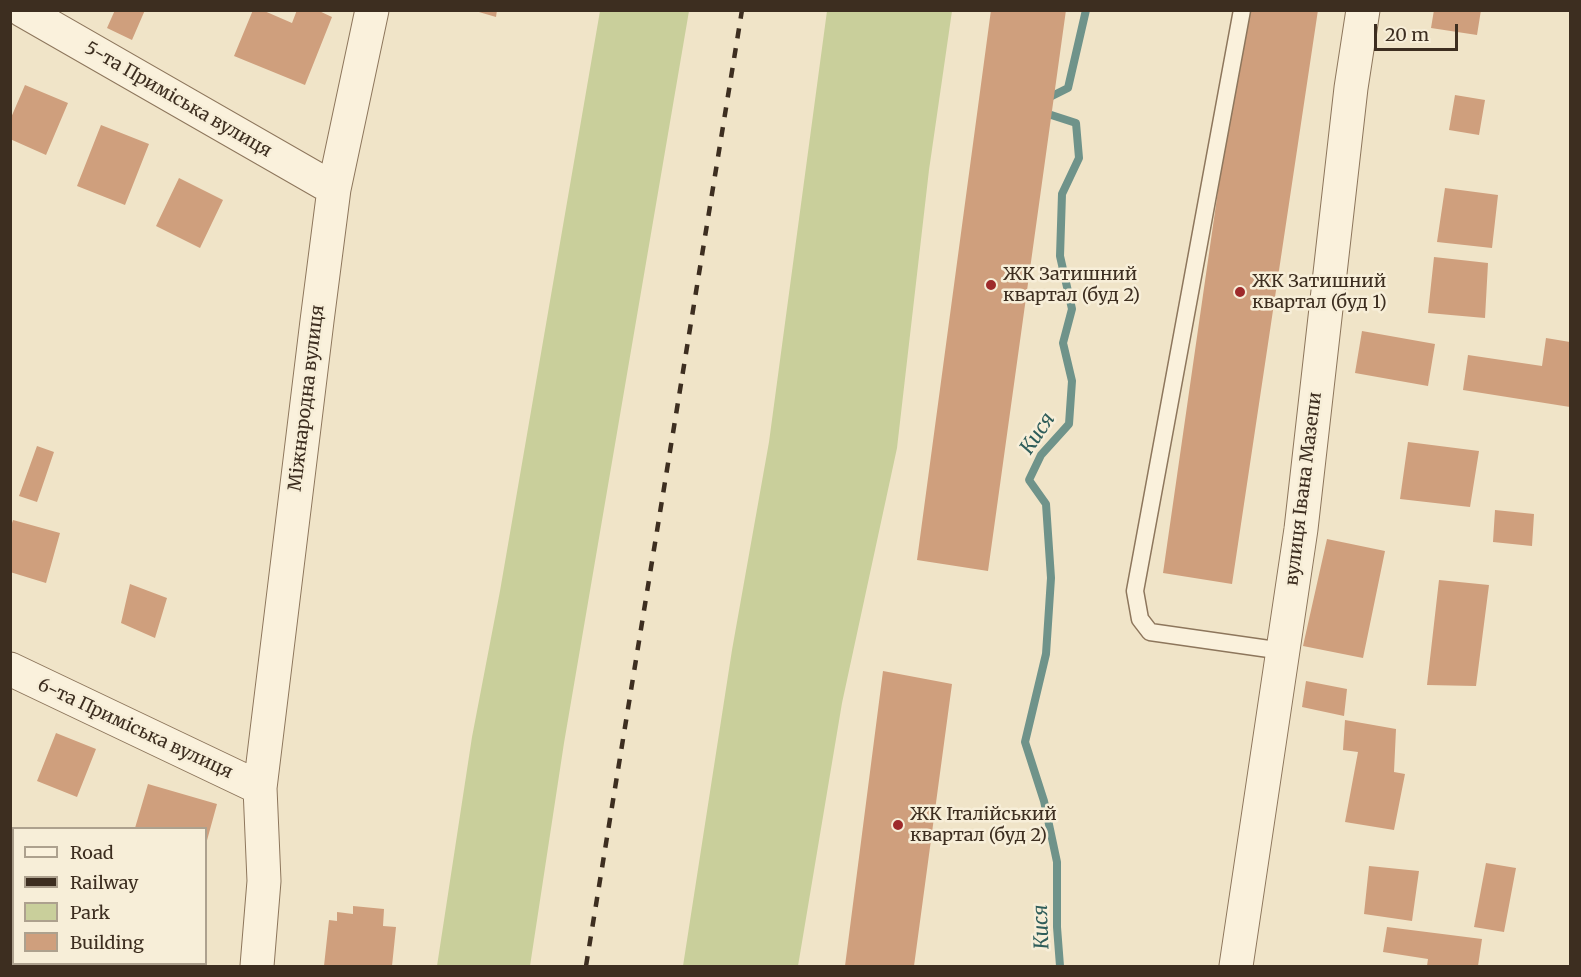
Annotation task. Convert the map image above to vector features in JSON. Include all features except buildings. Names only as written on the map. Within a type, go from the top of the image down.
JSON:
[{"type":"street","name":"5-та Приміська вулиця","points":[[22,10],[334,189]]},
{"type":"street","name":"Міжнародна вулиця","points":[[257,966],[264,881],[260,788],[316,321],[334,189],[372,10]]},
{"type":"street","name":"вулиця Івана Мазепи","points":[[1236,966],[1301,528],[1351,88],[1363,10]]},
{"type":"street","name":"6-та Приміська вулиця","points":[[10,669],[260,788]]},
{"type":"lane","points":[[1242,10],[1135,591],[1140,619],[1150,632],[1283,651]]},
{"type":"green space","points":[[600,11],[689,11],[564,743],[530,966],[437,966],[472,737],[500,591]]},
{"type":"green space","points":[[827,11],[952,11],[929,170],[897,448],[842,703],[798,966],[683,966],[732,650],[769,442]]},
{"type":"waterway","name":"Кися","points":[[1046,99],[1068,88],[1086,10]]},
{"type":"waterway","name":"Кися","points":[[1042,112],[1076,123],[1079,158],[1062,194],[1060,256],[1072,309],[1063,343],[1072,381],[1069,424],[1041,455],[1029,480],[1046,504],[1051,578],[1046,654],[1025,742],[1044,801],[1057,862],[1057,927],[1060,966]]},
{"type":"railway","points":[[586,966],[742,10]]},
{"type":"place","name":"ЖК Затишний квартал (буд 2)","points":[[991,285]]},
{"type":"place","name":"ЖК Затишний квартал (буд 1)","points":[[1240,292]]},
{"type":"place","name":"ЖК Італійський квартал (буд 2)","points":[[898,825]]}]
